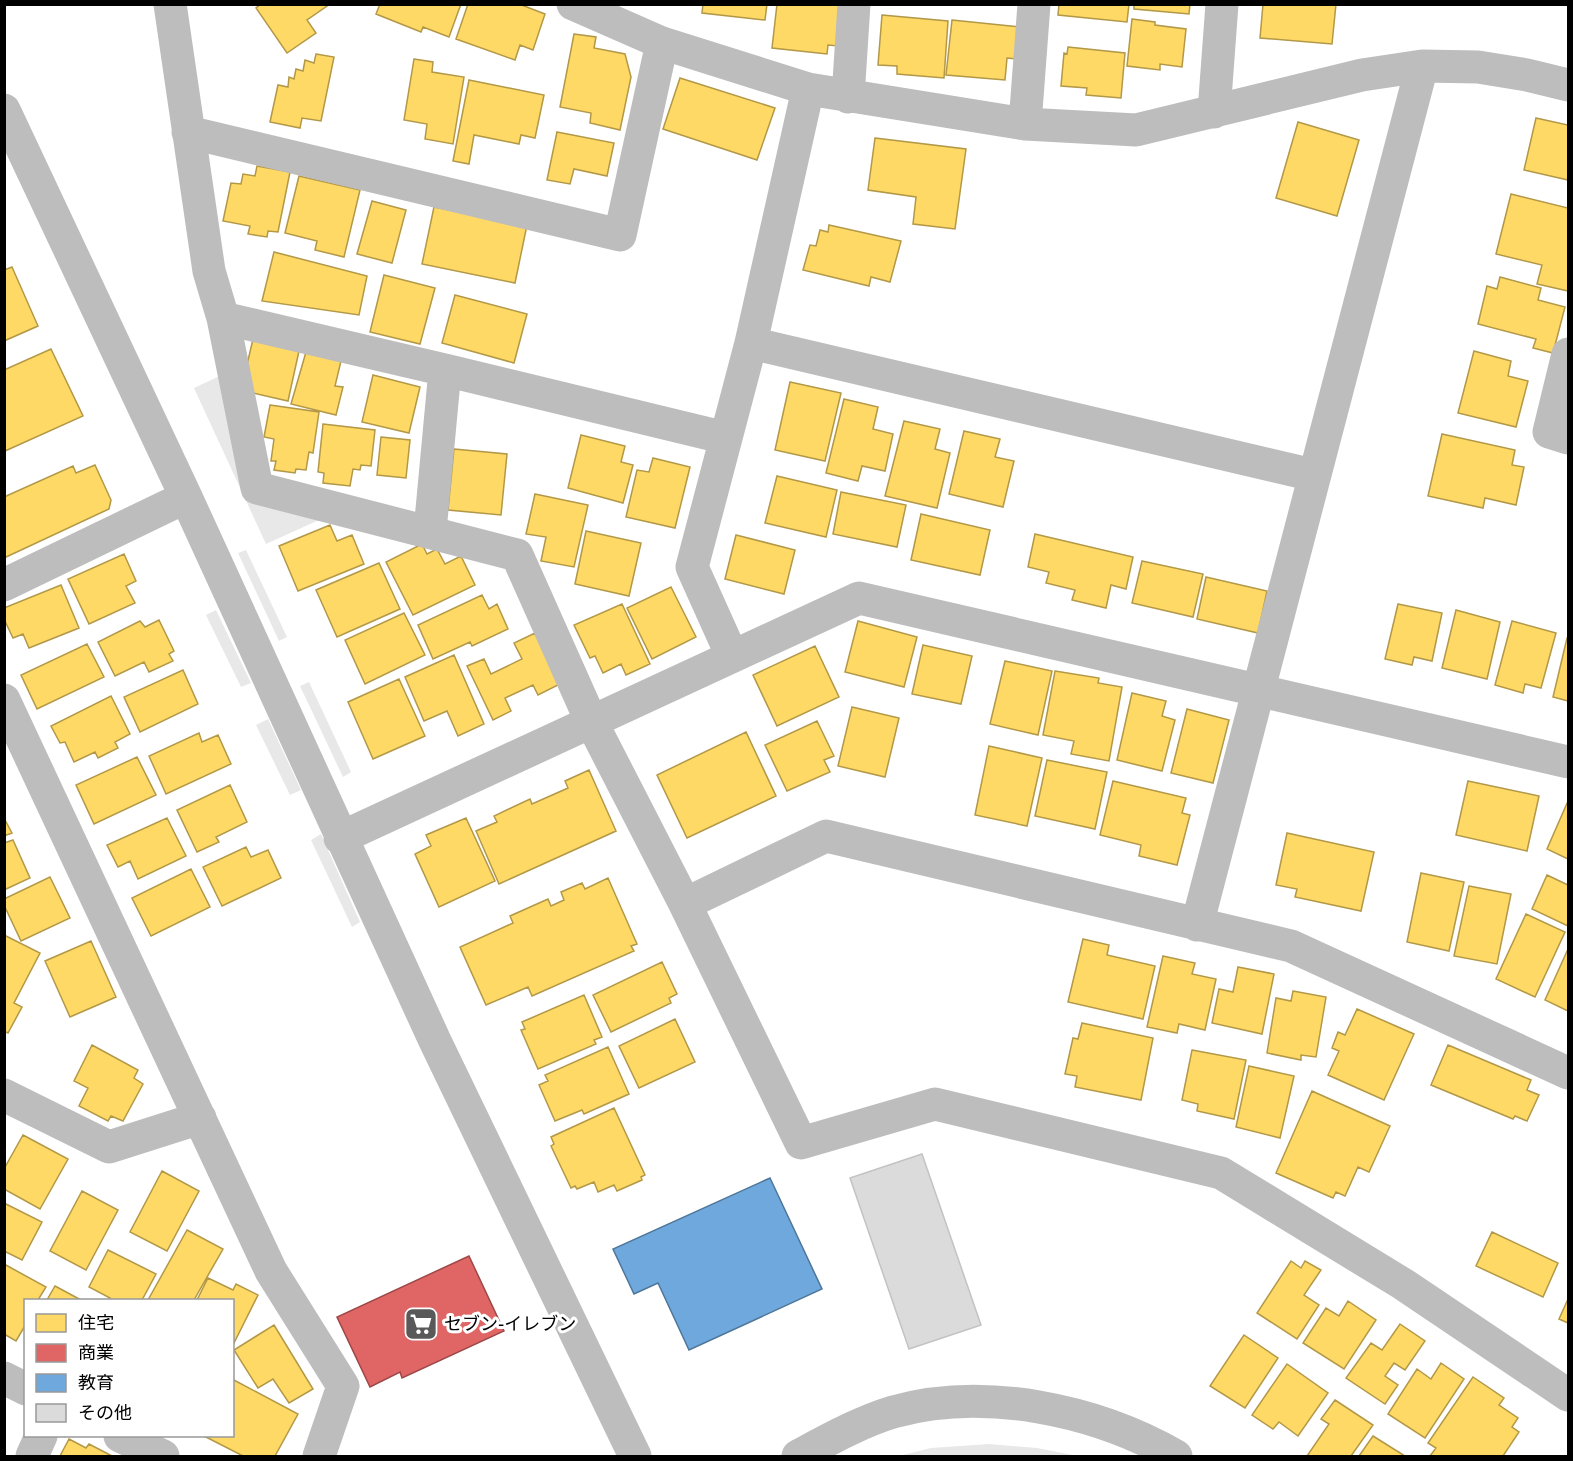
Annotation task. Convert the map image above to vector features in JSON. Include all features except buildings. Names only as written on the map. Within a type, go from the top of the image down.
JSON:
[{"type":"street","points":[[170,4],[209,271],[223,318],[257,488],[517,555],[591,721],[685,904],[801,1143],[935,1104],[1221,1173],[1403,1284],[1569,1395]]},
{"type":"street","points":[[573,4],[662,43],[808,89],[1025,124],[1136,130],[1362,75],[1422,66],[1478,67],[1569,85]]},
{"type":"street","points":[[848,97],[854,4]]},
{"type":"street","points":[[1025,124],[1034,4]]},
{"type":"street","points":[[1214,112],[1222,4]]},
{"type":"street","points":[[188,132],[620,235],[662,43]]},
{"type":"street","points":[[1197,925],[1313,475],[1422,66]]},
{"type":"street","points":[[732,656],[692,567],[751,343],[808,89]]},
{"type":"street","points":[[4,110],[186,497],[340,838],[435,1041],[635,1456]]},
{"type":"street","points":[[223,318],[726,438]]},
{"type":"street","points":[[751,343],[1313,475]]},
{"type":"street","points":[[1569,354],[1549,432],[1569,438]]},
{"type":"street","points":[[430,531],[446,370]]},
{"type":"street","points":[[4,585],[186,497]]},
{"type":"street","points":[[340,838],[859,598],[1569,762]]},
{"type":"street","points":[[4,700],[271,1271],[343,1386],[319,1456]]},
{"type":"street","points":[[685,904],[826,836],[1291,946],[1569,1073]]},
{"type":"street","points":[[4,1095],[109,1147],[200,1118]]},
{"type":"street","points":[[4,1378],[24,1388]]},
{"type":"street","points":[[798,1456],[832,1438],[893,1413],[934,1405],[990,1402],[1049,1409],[1095,1419],[1151,1442],[1176,1456]]},
{"type":"street","points":[[32,1456],[41,1437]]},
{"type":"street","points":[[122,1437],[163,1456]]},
{"type":"shaded area","points":[[226,373],[250,497],[330,515],[266,544],[194,388]]},
{"type":"shaded area","points":[[246,550],[287,637],[279,641],[238,553]]},
{"type":"shaded area","points":[[216,610],[251,683],[241,687],[206,615]]},
{"type":"shaded area","points":[[309,682],[351,772],[343,777],[300,686]]},
{"type":"shaded area","points":[[268,719],[301,790],[290,795],[256,725]]},
{"type":"shaded area","points":[[321,834],[360,922],[352,927],[311,840]]},
{"type":"shaded area","points":[[989,1444],[1037,1448],[1078,1456],[899,1456],[931,1448]]},
{"type":"place","name":"セブン-イレブン","points":[[421,1324]]}]
